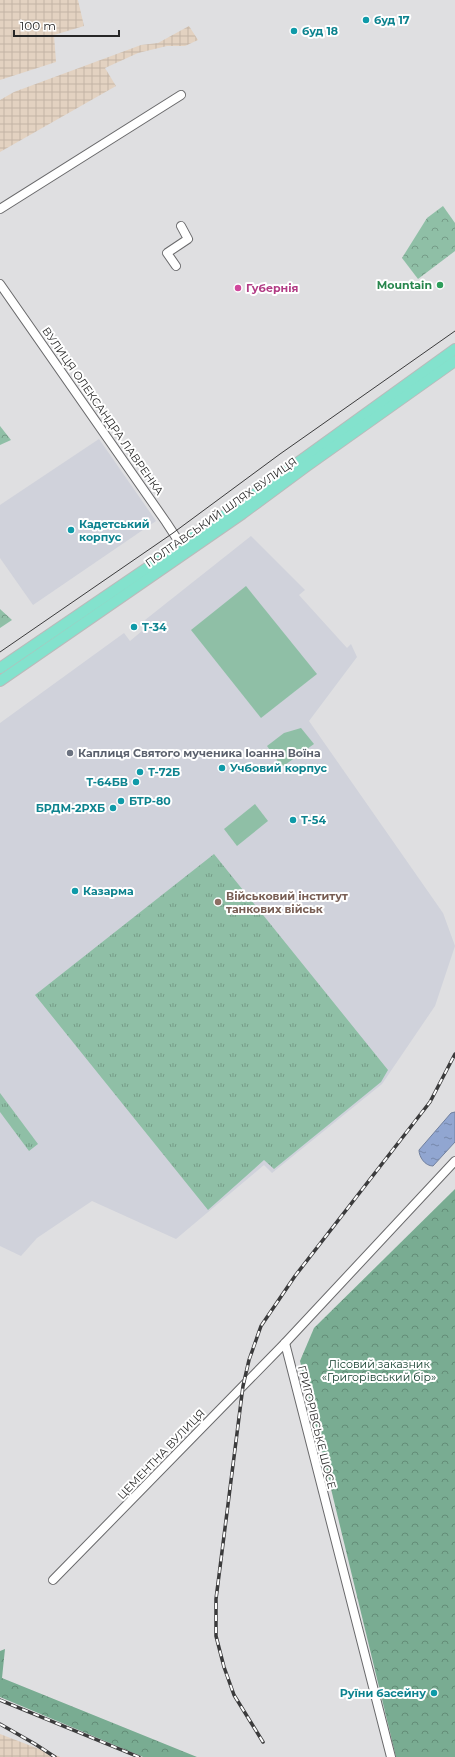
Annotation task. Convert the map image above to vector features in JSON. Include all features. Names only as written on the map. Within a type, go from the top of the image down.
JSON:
[{"type":"main road","name":"ПОЛТАВСЬКИЙ ШЛЯХ ВУЛИЦЯ","points":[[0,681],[183,548],[235,508],[455,349]]},
{"type":"main road","name":"ПОЛТАВСЬКИЙ ШЛЯХ ВУЛИЦЯ","points":[[0,668],[183,548],[455,361]]},
{"type":"street","points":[[0,210],[181,95]]},
{"type":"street","points":[[176,266],[167,253],[188,239],[181,226]]},
{"type":"street","name":"ВУЛИЦЯ ОЛЕКСАНДРА ЛАВРЕНКА","points":[[0,284],[183,548]]},
{"type":"street","points":[[285,1343],[455,1161]]},
{"type":"street","name":"ЦЕМЕНТНА ВУЛИЦЯ","points":[[53,1580],[285,1343]]},
{"type":"street","name":"ГРИГОРІВСЬКЕ ШОСЕ","points":[[285,1343],[391,1757]]},
{"type":"shaded area","points":[[0,0],[78,0],[84,26],[54,35],[56,62],[0,80]]},
{"type":"shaded area","points":[[189,26],[198,40],[185,46],[167,46],[138,53],[105,68],[116,86],[0,152],[0,100],[14,92],[141,45],[158,43]]},
{"type":"shaded area","points":[[99,439],[156,521],[33,605],[0,558],[0,505]]},
{"type":"shaded area","name":"Військовий інститут танкових військ","points":[[251,536],[305,590],[299,595],[347,648],[351,644],[357,657],[309,721],[443,913],[455,946],[435,1006],[382,1084],[272,1173],[264,1165],[176,1239],[92,1201],[37,1238],[21,1256],[0,1246],[0,723],[124,633],[130,641],[149,625],[145,620]]},
{"type":"shaded area","points":[[0,1734],[60,1757],[0,1757]]},
{"type":"green space","points":[[443,206],[455,223],[455,251],[418,279],[402,258],[427,218]]},
{"type":"green space","points":[[0,426],[11,440],[0,445]]},
{"type":"green space","points":[[246,586],[317,674],[261,718],[191,630]]},
{"type":"green space","points":[[0,609],[12,620],[0,628]]},
{"type":"green space","points":[[301,728],[314,744],[282,767],[267,746],[284,733]]},
{"type":"green space","points":[[255,804],[268,821],[237,846],[224,829]]},
{"type":"green space","points":[[214,854],[388,1070],[381,1082],[274,1169],[264,1160],[208,1210],[35,995]]},
{"type":"green space","points":[[0,1093],[38,1144],[29,1151],[0,1112]]},
{"type":"green space","name":"Лісовий заказник «Григорівський бір»","points":[[455,1189],[455,1757],[396,1757],[300,1361],[314,1328]]},
{"type":"green space","points":[[5,1649],[2,1678],[197,1757],[143,1757],[0,1697],[0,1651]]},
{"type":"water","points":[[455,1112],[455,1142],[433,1166],[430,1166],[421,1158],[419,1150],[451,1113]]},
{"type":"tram line","points":[[0,652],[173,533],[280,454],[455,331]]},
{"type":"railway","points":[[263,1742],[234,1695],[224,1667],[216,1636],[216,1599],[243,1386],[249,1360],[261,1326],[295,1276],[430,1102],[455,1054]]},
{"type":"railway","points":[[0,1700],[139,1757]]},
{"type":"railway","points":[[0,1724],[55,1757]]},
{"type":"place","name":"буд 17","points":[[366,20]]},
{"type":"place","name":"буд 18","points":[[294,31]]},
{"type":"place","name":"Mountain","points":[[440,285]]},
{"type":"place","name":"Губернія","points":[[238,288]]},
{"type":"place","name":"Кадетський корпус","points":[[71,530]]},
{"type":"place","name":"T-34","points":[[134,627]]},
{"type":"place","name":"Каплиця Святого мученика Іоанна Воїна","points":[[70,753]]},
{"type":"place","name":"Учбовий корпус","points":[[222,768]]},
{"type":"place","name":"Т-72Б","points":[[140,772]]},
{"type":"place","name":"Т-64БВ","points":[[136,782]]},
{"type":"place","name":"БТР-80","points":[[121,801]]},
{"type":"place","name":"БРДМ-2РХБ","points":[[113,808]]},
{"type":"place","name":"Т-54","points":[[293,820]]},
{"type":"place","name":"Казарма","points":[[75,891]]},
{"type":"place","name":"Військовий інститут танкових військ","points":[[218,902]]},
{"type":"place","name":"Руїни басейну","points":[[434,1693]]}]
